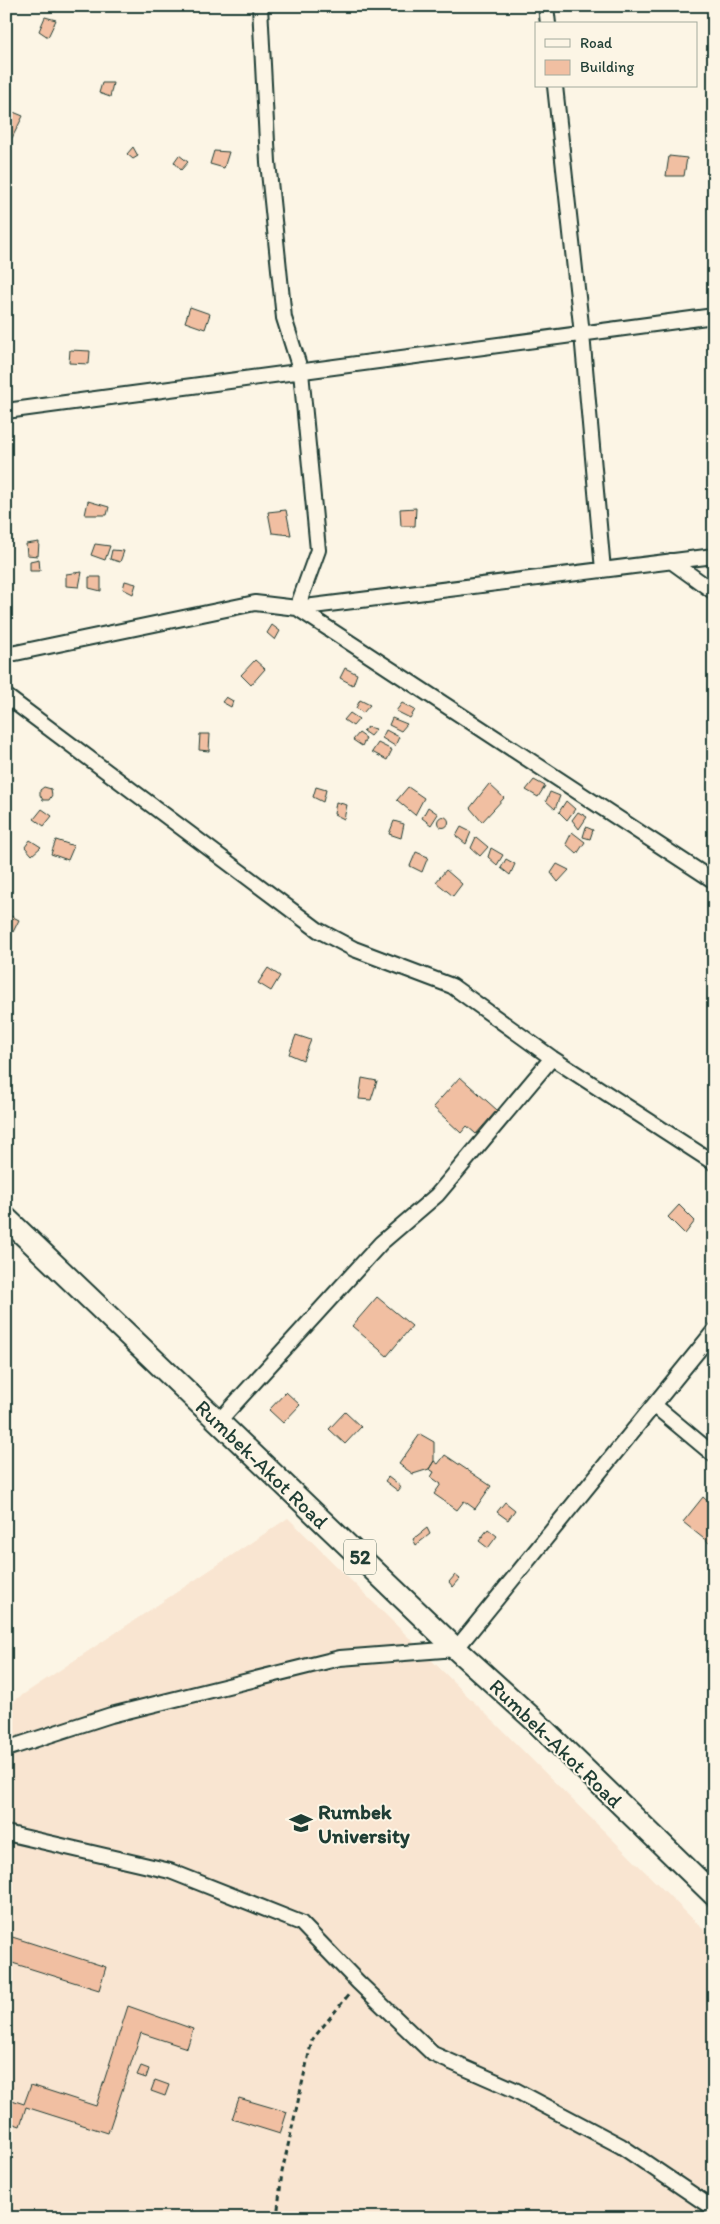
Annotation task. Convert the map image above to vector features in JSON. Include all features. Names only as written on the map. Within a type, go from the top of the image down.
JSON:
[{"type":"main road","name":"Rumbek-Akot Road","points":[[6,1218],[456,1649],[538,1724],[714,1895]]},
{"type":"street","points":[[260,6],[268,162],[284,318],[301,372],[318,550],[297,608]]},
{"type":"street","points":[[546,6],[548,22]]},
{"type":"street","points":[[555,88],[582,334],[603,570]]},
{"type":"street","points":[[6,411],[714,316]]},
{"type":"street","points":[[6,655],[255,603],[297,608],[714,556]]},
{"type":"street","points":[[671,561],[714,592]]},
{"type":"street","points":[[297,608],[714,881]]},
{"type":"street","points":[[6,696],[318,930],[354,949],[452,986],[552,1058],[714,1163]]},
{"type":"street","points":[[218,1422],[381,1243],[438,1195],[552,1058]]},
{"type":"street","points":[[6,1749],[111,1715],[340,1658],[456,1649],[714,1331]]},
{"type":"street","points":[[654,1405],[714,1455]]},
{"type":"street","points":[[6,1833],[170,1871],[301,1923],[432,2054],[515,2090],[621,2146],[714,2210]]},
{"type":"path","points":[[278,2218],[282,2172],[312,2040],[358,1982]]},
{"type":"shaded area","name":"Rumbek University","points":[[288,1518],[714,1940],[714,2218],[6,2218],[6,1706]]},
{"type":"building","points":[[45,6],[59,6],[57,11]]},
{"type":"building","points":[[45,17],[56,20],[48,37],[39,31]]},
{"type":"building","points":[[102,83],[113,83],[110,97],[99,93]]},
{"type":"building","points":[[6,109],[23,116],[12,138],[6,135]]},
{"type":"building","points":[[133,147],[138,156],[133,159],[127,154]]},
{"type":"building","points":[[214,151],[229,152],[224,168],[210,164]]},
{"type":"building","points":[[179,155],[188,162],[181,170],[174,162]]},
{"type":"building","points":[[669,156],[687,158],[684,176],[666,176]]},
{"type":"building","points":[[190,307],[210,314],[205,329],[185,322]]},
{"type":"building","points":[[70,350],[90,351],[89,364],[69,363]]},
{"type":"building","points":[[88,501],[109,507],[107,515],[85,515]]},
{"type":"building","points":[[416,508],[415,526],[401,526],[400,509]]},
{"type":"building","points":[[286,510],[291,535],[272,533],[268,512]]},
{"type":"building","points":[[39,542],[38,556],[27,555],[26,544]]},
{"type":"building","points":[[95,544],[110,546],[105,560],[91,555]]},
{"type":"building","points":[[112,550],[124,551],[120,562],[110,559]]},
{"type":"building","points":[[39,559],[40,571],[30,571],[30,561]]},
{"type":"building","points":[[82,572],[79,587],[66,586],[66,574]]},
{"type":"building","points":[[89,577],[101,577],[101,591],[89,588]]},
{"type":"building","points":[[125,581],[136,584],[133,594],[123,589]]},
{"type":"building","points":[[272,625],[280,631],[275,640],[267,633]]},
{"type":"building","points":[[255,660],[265,669],[251,685],[241,675]]},
{"type":"building","points":[[345,668],[357,674],[353,685],[340,678]]},
{"type":"building","points":[[226,697],[233,701],[231,707],[222,702]]},
{"type":"building","points":[[360,700],[370,705],[363,713],[356,708]]},
{"type":"building","points":[[402,703],[415,710],[410,718],[396,711]]},
{"type":"building","points":[[350,713],[359,719],[353,726],[344,720]]},
{"type":"building","points":[[392,718],[407,724],[401,731],[389,725]]},
{"type":"building","points":[[368,727],[376,729],[370,736],[363,731]]},
{"type":"building","points":[[386,730],[399,737],[395,746],[382,738]]},
{"type":"building","points":[[359,733],[366,738],[362,746],[353,740]]},
{"type":"building","points":[[200,734],[210,734],[209,751],[199,750]]},
{"type":"building","points":[[378,743],[392,750],[387,760],[372,752]]},
{"type":"building","points":[[534,780],[545,786],[538,797],[526,790]]},
{"type":"building","points":[[489,784],[504,798],[482,822],[470,808]]},
{"type":"building","points":[[44,787],[51,789],[52,795],[49,800],[43,800],[40,795],[40,790]]},
{"type":"building","points":[[316,787],[326,790],[323,802],[313,797]]},
{"type":"building","points":[[408,787],[424,798],[415,815],[397,800]]},
{"type":"building","points":[[550,792],[560,796],[555,809],[546,801]]},
{"type":"building","points":[[566,801],[575,809],[567,820],[559,812]]},
{"type":"building","points":[[336,802],[347,805],[344,819],[334,814]]},
{"type":"building","points":[[428,807],[438,814],[431,825],[422,818]]},
{"type":"building","points":[[42,809],[52,816],[44,826],[34,819]]},
{"type":"building","points":[[578,812],[587,817],[579,829],[572,820]]},
{"type":"building","points":[[441,817],[445,817],[448,822],[447,826],[441,827],[438,824],[438,820]]},
{"type":"building","points":[[394,821],[404,824],[401,838],[389,834]]},
{"type":"building","points":[[461,827],[471,832],[466,844],[456,836]]},
{"type":"building","points":[[586,827],[593,830],[590,839],[583,837]]},
{"type":"building","points":[[572,832],[585,842],[577,854],[566,844]]},
{"type":"building","points":[[476,837],[488,847],[480,856],[471,848]]},
{"type":"building","points":[[30,840],[41,847],[32,855],[25,847]]},
{"type":"building","points":[[56,840],[74,846],[68,860],[51,854]]},
{"type":"building","points":[[491,848],[503,855],[497,865],[488,857]]},
{"type":"building","points":[[416,852],[428,857],[422,872],[410,866]]},
{"type":"building","points":[[506,859],[515,864],[510,875],[501,868]]},
{"type":"building","points":[[557,864],[569,870],[558,882],[551,873]]},
{"type":"building","points":[[446,870],[462,884],[453,896],[436,882]]},
{"type":"building","points":[[7,914],[19,920],[13,932],[6,929]]},
{"type":"building","points":[[268,968],[280,976],[271,991],[258,983]]},
{"type":"building","points":[[296,1035],[311,1040],[303,1060],[289,1054]]},
{"type":"building","points":[[460,1077],[497,1110],[476,1134],[467,1126],[461,1133],[433,1107]]},
{"type":"building","points":[[362,1078],[377,1081],[371,1100],[359,1099]]},
{"type":"building","points":[[679,1205],[695,1221],[685,1234],[668,1217]]},
{"type":"building","points":[[377,1297],[412,1326],[387,1356],[352,1326]]},
{"type":"building","points":[[286,1392],[300,1405],[283,1423],[269,1410]]},
{"type":"building","points":[[345,1412],[361,1427],[345,1444],[329,1429]]},
{"type":"building","points":[[420,1434],[434,1442],[434,1461],[429,1469],[413,1474],[399,1464]]},
{"type":"building","points":[[445,1455],[491,1486],[475,1509],[464,1501],[457,1510],[434,1494],[441,1484],[431,1477],[434,1472],[429,1469],[434,1461],[438,1464]]},
{"type":"building","points":[[388,1477],[401,1487],[398,1491],[385,1481]]},
{"type":"building","points":[[703,1497],[714,1507],[714,1547],[683,1522]]},
{"type":"building","points":[[505,1502],[515,1510],[508,1520],[497,1512]]},
{"type":"building","points":[[427,1528],[430,1534],[416,1545],[413,1539]]},
{"type":"building","points":[[488,1529],[497,1536],[488,1548],[479,1541]]},
{"type":"building","points":[[455,1575],[460,1579],[453,1587],[449,1582]]},
{"type":"building","points":[[6,1935],[106,1967],[99,1990],[6,1961]]},
{"type":"building","points":[[128,2006],[193,2029],[187,2048],[141,2033],[108,2133],[26,2107],[20,2126],[6,2121],[6,2098],[24,2104],[31,2085],[96,2106]]},
{"type":"building","points":[[141,2066],[149,2069],[146,2078],[137,2075]]},
{"type":"building","points":[[155,2080],[169,2085],[165,2096],[151,2091]]},
{"type":"building","points":[[239,2098],[287,2112],[280,2134],[232,2119]]},
{"type":"place","name":"Rumbek University","points":[[301,1823]]}]
